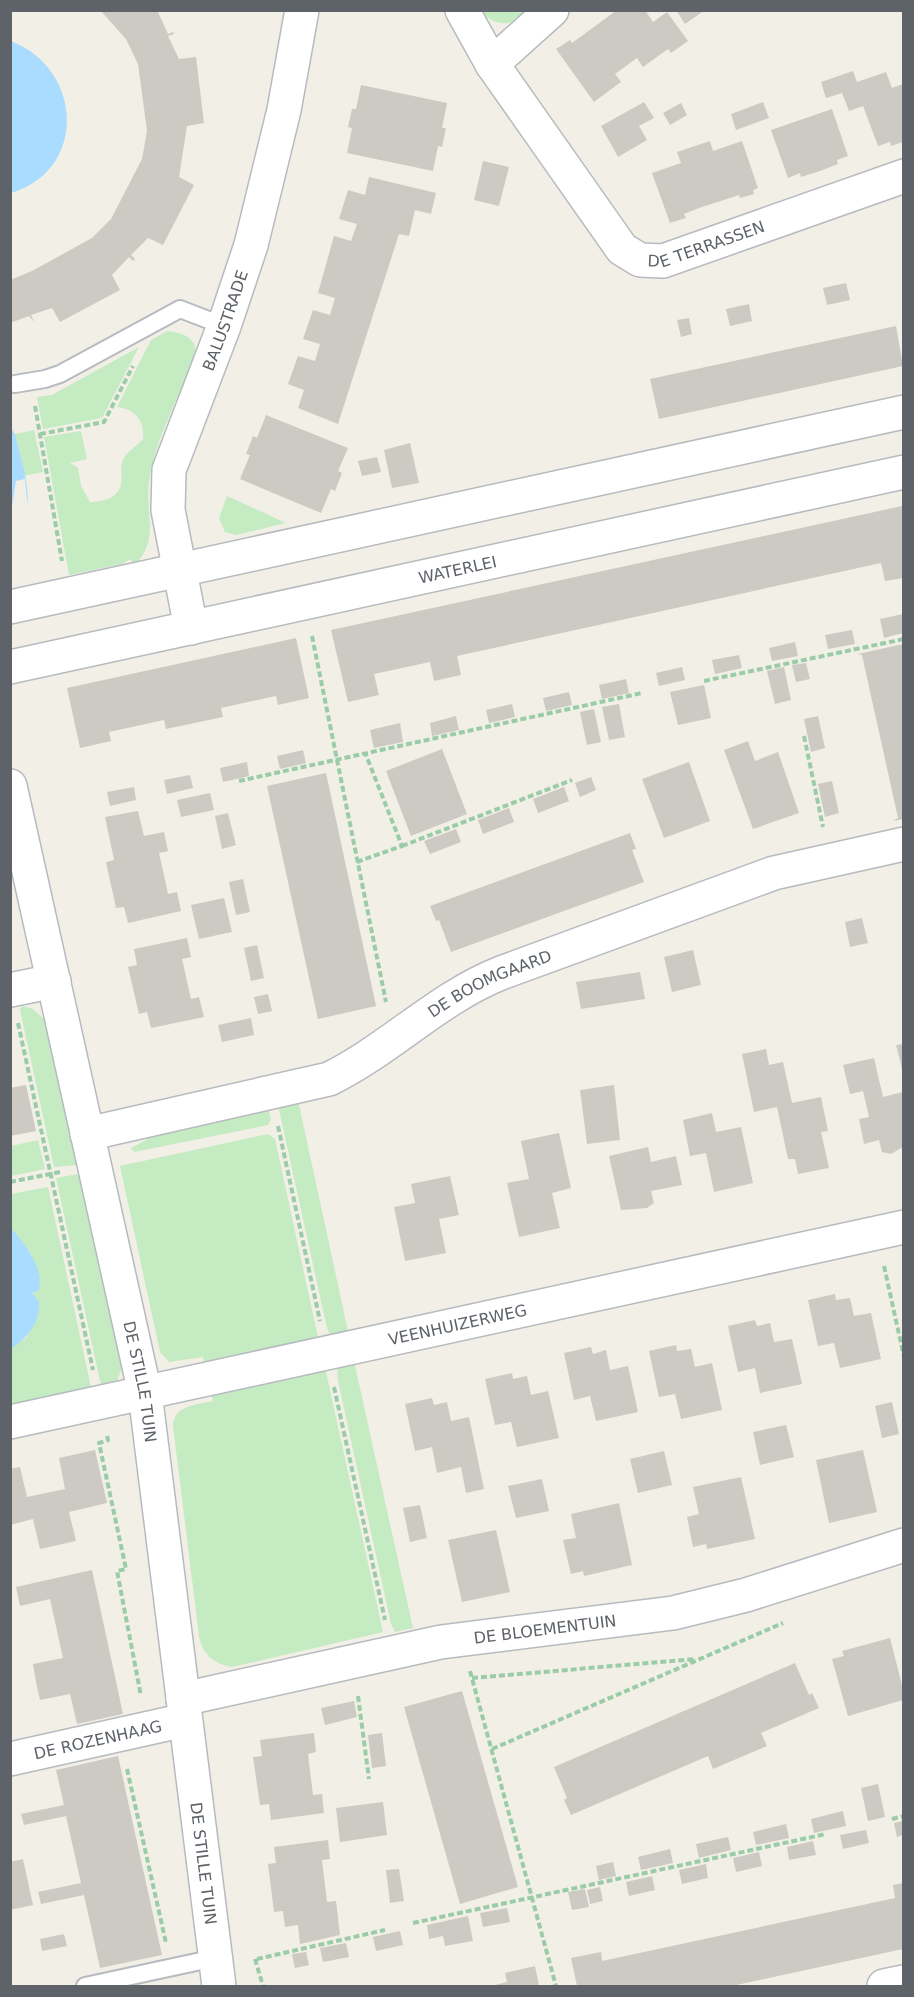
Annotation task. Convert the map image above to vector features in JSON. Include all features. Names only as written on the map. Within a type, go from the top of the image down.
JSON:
[{"type":"street","name":"BALUSTRADE","points":[[191,628],[168,510],[169,470],[224,326],[251,245],[271,167],[302,10]]},
{"type":"street","name":"DE TERRASSEN","points":[[462,10],[492,64],[622,249],[640,260],[663,261],[903,176]]},
{"type":"street","points":[[492,64],[552,10]]},
{"type":"street","points":[[10,607],[903,412]]},
{"type":"street","name":"WATERLEI","points":[[10,667],[903,472]]},
{"type":"street","name":"DE STILLE TUIN","points":[[10,786],[145,1393],[217,1972]]},
{"type":"street","name":"DE BOOMGAARD","points":[[87,1134],[317,1083],[347,1070],[466,989],[501,972],[774,873],[903,844]]},
{"type":"street","points":[[10,990],[54,981]]},
{"type":"street","name":"VEENHUIZERWEG","points":[[10,1422],[890,1230]]},
{"type":"street","name":"DE BLOEMENTUIN","points":[[184,1709],[351,1662],[462,1639],[673,1613],[746,1595],[903,1545]]},
{"type":"street","name":"DE ROZENHAAG","points":[[10,1759],[133,1732],[184,1709]]},
{"type":"street","points":[[884,1986],[903,1982]]},
{"type":"lane","points":[[15,384],[45,380],[60,374],[180,309],[224,326]]},
{"type":"lane","points":[[85,1986],[172,1967],[217,1972]]},
{"type":"path","points":[[40,434],[104,422],[157,322]]},
{"type":"path","points":[[34,396],[61,554]]},
{"type":"path","points":[[305,603],[393,1039]]},
{"type":"path","points":[[704,681],[903,639]]},
{"type":"path","points":[[239,781],[337,762],[642,693]]},
{"type":"path","points":[[804,736],[830,860]]},
{"type":"path","points":[[366,755],[402,846]]},
{"type":"path","points":[[357,862],[572,780]]},
{"type":"path","points":[[10,990],[108,1440],[99,1443],[126,1569],[117,1571],[133,1732],[172,1967]]},
{"type":"path","points":[[10,1182],[94,1166]]},
{"type":"path","points":[[890,1230],[903,1357]]},
{"type":"path","points":[[492,1749],[788,1620]]},
{"type":"path","points":[[462,1639],[556,1986]]},
{"type":"path","points":[[472,1678],[700,1658]]},
{"type":"path","points":[[351,1662],[369,1779]]},
{"type":"path","points":[[892,1818],[903,1816]]},
{"type":"path","points":[[413,1923],[826,1834]]},
{"type":"path","points":[[257,1959],[385,1930]]},
{"type":"green space","points":[[480,11],[536,11],[514,22],[501,23]]},
{"type":"green space","points":[[167,331],[187,336],[193,343],[196,353],[152,465],[148,492],[150,525],[147,546],[135,565],[130,559],[122,564],[69,575],[44,437],[81,431],[87,459],[70,463],[78,468],[81,486],[90,502],[104,500],[117,493],[121,484],[123,460],[143,439],[143,433],[140,421],[134,413],[117,407],[151,340]]},
{"type":"green space","points":[[139,347],[102,418],[43,429],[37,397],[52,395]]},
{"type":"green space","points":[[34,430],[43,472],[24,476],[15,434]]},
{"type":"green space","points":[[227,496],[286,523],[236,535],[225,532],[219,518]]},
{"type":"green space","points":[[22,1006],[33,1009],[46,1021],[78,1163],[76,1165],[54,1167],[20,1010]]},
{"type":"green space","points":[[298,1100],[349,1336],[331,1339],[326,1324],[278,1105]]},
{"type":"green space","points":[[268,1107],[271,1119],[268,1125],[134,1152],[131,1148],[148,1139],[146,1132]]},
{"type":"green space","points":[[268,1134],[275,1139],[319,1342],[205,1367],[203,1357],[169,1362],[160,1352],[120,1166]]},
{"type":"green space","points":[[38,1140],[45,1169],[11,1176],[11,1146]]},
{"type":"green space","points":[[78,1174],[123,1365],[117,1381],[102,1390],[56,1178]]},
{"type":"green space","points":[[48,1187],[92,1392],[11,1409],[10,1349],[27,1337],[38,1301],[32,1293],[38,1291],[31,1254],[11,1228],[11,1194]]},
{"type":"green space","points":[[354,1361],[413,1628],[395,1632],[391,1624],[338,1381],[337,1364]]},
{"type":"green space","points":[[325,1367],[383,1632],[232,1667],[226,1666],[214,1661],[206,1653],[199,1636],[174,1419],[187,1407],[213,1401],[211,1392]]},
{"type":"water","points":[[11,41],[35,55],[52,73],[63,95],[67,119],[64,142],[54,163],[36,181],[11,193]]},
{"type":"water","points":[[10,426],[15,434],[22,462],[28,503],[20,528],[11,539]]},
{"type":"water","points":[[11,1228],[32,1257],[40,1283],[38,1291],[32,1293],[39,1301],[35,1323],[28,1335],[11,1349]]},
{"type":"pier","points":[[25,479],[28,511],[20,530],[11,539],[11,513],[16,481]]},
{"type":"building","points":[[100,10],[157,10],[168,34],[173,32],[174,34],[168,36],[179,59],[196,57],[204,123],[187,126],[179,177],[194,185],[163,245],[148,238],[131,255],[135,259],[133,261],[129,257],[112,275],[120,290],[60,322],[52,308],[31,315],[34,322],[29,316],[10,323],[10,280],[32,271],[92,238],[111,219],[142,159],[147,131],[138,64],[126,39]]},
{"type":"building","points":[[617,10],[645,10],[653,22],[667,12],[688,41],[671,53],[668,49],[643,67],[637,58],[615,74],[621,82],[594,102],[556,49],[570,40],[572,43]]},
{"type":"building","points":[[676,10],[701,10],[702,12],[685,24]]},
{"type":"building","points":[[853,71],[857,82],[886,72],[892,88],[903,84],[903,142],[891,146],[890,142],[878,146],[863,106],[849,111],[842,93],[826,98],[821,82]]},
{"type":"building","points":[[361,85],[447,103],[442,128],[446,128],[442,147],[438,146],[433,171],[347,153],[352,128],[348,127],[352,109],[356,109]]},
{"type":"building","points":[[644,102],[654,118],[639,126],[647,140],[618,157],[601,126]]},
{"type":"building","points":[[763,102],[769,118],[736,130],[731,114]]},
{"type":"building","points":[[681,103],[687,115],[670,125],[663,113]]},
{"type":"building","points":[[832,109],[848,156],[837,160],[838,164],[820,171],[801,177],[800,173],[788,178],[771,130]]},
{"type":"building","points":[[710,141],[713,151],[742,141],[758,188],[753,190],[754,194],[740,198],[739,195],[699,208],[684,214],[686,218],[670,223],[652,173],[681,163],[677,152]]},
{"type":"building","points":[[483,161],[509,167],[499,206],[474,200]]},
{"type":"building","points":[[369,177],[436,193],[431,214],[415,210],[409,236],[399,234],[338,424],[298,408],[304,390],[288,384],[298,356],[315,361],[320,344],[303,339],[313,310],[330,315],[335,298],[318,293],[334,236],[351,241],[357,224],[339,219],[348,190],[365,195]]},
{"type":"building","points":[[846,283],[850,300],[827,305],[823,288]]},
{"type":"building","points":[[749,304],[752,321],[730,326],[726,309]]},
{"type":"building","points":[[689,318],[692,334],[681,337],[677,320]]},
{"type":"building","points":[[896,326],[903,366],[659,419],[650,379]]},
{"type":"building","points":[[266,415],[348,448],[338,471],[342,473],[335,491],[331,489],[321,513],[240,479],[250,455],[246,454],[253,436],[257,438]]},
{"type":"building","points":[[410,443],[419,483],[392,488],[384,450]]},
{"type":"building","points":[[377,457],[381,472],[362,476],[358,461]]},
{"type":"building","points":[[902,506],[903,578],[885,581],[881,563],[457,656],[461,675],[434,681],[430,662],[374,674],[379,695],[348,702],[331,630]]},
{"type":"building","points":[[903,614],[903,633],[884,638],[880,619]]},
{"type":"building","points":[[852,630],[855,644],[828,649],[825,635]]},
{"type":"building","points":[[296,638],[309,698],[278,705],[276,696],[221,708],[223,717],[166,729],[164,720],[109,732],[111,741],[80,748],[67,688]]},
{"type":"building","points":[[795,642],[798,656],[772,661],[769,648]]},
{"type":"building","points":[[903,644],[903,819],[893,821],[898,818],[862,655],[858,654]]},
{"type":"building","points":[[739,655],[742,668],[715,674],[712,660]]},
{"type":"building","points":[[806,663],[810,679],[796,682],[792,665]]},
{"type":"building","points":[[682,667],[685,680],[659,686],[656,673]]},
{"type":"building","points":[[784,667],[791,700],[775,704],[767,671]]},
{"type":"building","points":[[626,679],[629,693],[602,699],[599,685]]},
{"type":"building","points":[[704,685],[711,718],[678,725],[670,692]]},
{"type":"building","points":[[569,692],[572,705],[546,711],[543,698]]},
{"type":"building","points":[[512,704],[515,717],[489,723],[486,710]]},
{"type":"building","points":[[619,704],[625,737],[609,740],[602,707]]},
{"type":"building","points":[[594,709],[601,742],[587,745],[580,712]]},
{"type":"building","points":[[456,716],[459,730],[432,736],[430,723]]},
{"type":"building","points":[[818,716],[825,748],[811,752],[804,719]]},
{"type":"building","points":[[400,723],[403,742],[374,748],[370,730]]},
{"type":"building","points":[[748,741],[755,761],[778,752],[799,813],[753,829],[724,750]]},
{"type":"building","points":[[442,749],[467,814],[411,836],[386,771]]},
{"type":"building","points":[[303,750],[306,763],[280,769],[277,756]]},
{"type":"building","points":[[247,762],[249,776],[223,782],[220,768]]},
{"type":"building","points":[[689,762],[710,821],[664,838],[642,779]]},
{"type":"building","points":[[326,773],[376,1006],[318,1019],[267,786]]},
{"type":"building","points":[[190,775],[193,788],[167,794],[164,780]]},
{"type":"building","points":[[591,777],[596,790],[580,797],[575,783]]},
{"type":"building","points":[[832,781],[839,813],[825,817],[818,784]]},
{"type":"building","points":[[134,787],[136,800],[110,806],[107,792]]},
{"type":"building","points":[[564,787],[569,801],[538,813],[533,799]]},
{"type":"building","points":[[210,793],[214,810],[181,817],[177,800]]},
{"type":"building","points":[[509,808],[514,822],[483,834],[478,820]]},
{"type":"building","points":[[138,811],[144,836],[164,832],[168,851],[159,853],[168,894],[177,892],[181,911],[128,923],[124,907],[116,908],[106,862],[114,860],[105,817]]},
{"type":"building","points":[[228,813],[236,845],[222,849],[215,816]]},
{"type":"building","points":[[456,829],[461,842],[430,854],[424,841]]},
{"type":"building","points":[[630,833],[636,849],[632,850],[644,882],[451,952],[439,920],[436,921],[430,906]]},
{"type":"building","points":[[243,879],[250,912],[236,915],[229,882]]},
{"type":"building","points":[[224,898],[232,932],[199,939],[191,905]]},
{"type":"building","points":[[862,918],[868,943],[850,947],[845,922]]},
{"type":"building","points":[[187,938],[191,957],[182,959],[191,999],[199,997],[204,1017],[151,1028],[147,1012],[139,1014],[128,967],[137,965],[134,949]]},
{"type":"building","points":[[257,945],[264,978],[251,981],[244,948]]},
{"type":"building","points":[[693,950],[701,985],[672,992],[664,957]]},
{"type":"building","points":[[640,972],[645,999],[581,1009],[576,982]]},
{"type":"building","points":[[268,994],[272,1011],[258,1014],[254,997]]},
{"type":"building","points":[[251,1018],[254,1035],[222,1042],[218,1025]]},
{"type":"building","points":[[903,1044],[903,1073],[896,1045]]},
{"type":"building","points":[[766,1049],[769,1065],[783,1062],[792,1103],[821,1097],[828,1131],[821,1132],[829,1168],[798,1174],[795,1159],[788,1159],[777,1107],[754,1112],[742,1054]]},
{"type":"building","points":[[874,1058],[883,1097],[903,1092],[903,1147],[891,1154],[882,1152],[879,1140],[864,1144],[859,1119],[869,1117],[863,1091],[850,1094],[843,1065]]},
{"type":"building","points":[[26,1085],[36,1131],[10,1136],[10,1088]]},
{"type":"building","points":[[614,1085],[620,1140],[587,1144],[580,1090]]},
{"type":"building","points":[[712,1113],[716,1132],[741,1127],[753,1183],[714,1192],[706,1153],[690,1156],[683,1120]]},
{"type":"building","points":[[559,1133],[571,1188],[552,1193],[560,1228],[519,1237],[507,1183],[529,1179],[521,1141]]},
{"type":"building","points":[[648,1147],[651,1162],[676,1156],[682,1185],[651,1191],[654,1203],[647,1208],[621,1210],[609,1156]]},
{"type":"building","points":[[450,1176],[459,1215],[439,1219],[446,1253],[405,1261],[394,1207],[415,1203],[411,1184]]},
{"type":"building","points":[[835,1294],[836,1300],[850,1298],[854,1316],[871,1313],[881,1359],[840,1368],[834,1343],[818,1346],[808,1300]]},
{"type":"building","points":[[755,1320],[757,1326],[770,1323],[774,1342],[792,1339],[802,1384],[760,1393],[755,1368],[738,1372],[728,1326]]},
{"type":"building","points":[[676,1345],[677,1351],[691,1349],[695,1367],[712,1363],[722,1410],[681,1419],[675,1394],[659,1397],[649,1351]]},
{"type":"building","points":[[591,1347],[593,1354],[606,1350],[610,1370],[628,1366],[638,1412],[596,1421],[590,1396],[574,1400],[564,1353]]},
{"type":"building","points":[[512,1373],[513,1379],[527,1376],[531,1395],[548,1391],[559,1438],[517,1447],[511,1422],[495,1425],[485,1379]]},
{"type":"building","points":[[432,1398],[434,1405],[447,1402],[451,1421],[469,1417],[484,1489],[466,1493],[461,1467],[437,1473],[432,1447],[415,1451],[405,1404]]},
{"type":"building","points":[[892,1402],[899,1434],[882,1438],[875,1406]]},
{"type":"building","points":[[786,1425],[794,1457],[760,1465],[753,1432]]},
{"type":"building","points":[[95,1450],[107,1503],[69,1512],[76,1541],[40,1549],[33,1519],[10,1525],[10,1469],[20,1467],[27,1497],[65,1489],[59,1458]]},
{"type":"building","points":[[863,1450],[877,1512],[829,1523],[816,1460]]},
{"type":"building","points":[[664,1451],[672,1485],[638,1493],[630,1459]]},
{"type":"building","points":[[741,1477],[755,1539],[707,1549],[706,1544],[693,1547],[687,1517],[699,1514],[693,1487]]},
{"type":"building","points":[[542,1479],[549,1511],[516,1518],[508,1486]]},
{"type":"building","points":[[619,1503],[632,1565],[584,1576],[583,1571],[571,1574],[563,1540],[576,1538],[571,1514]]},
{"type":"building","points":[[420,1505],[427,1538],[410,1542],[403,1508]]},
{"type":"building","points":[[496,1530],[510,1592],[462,1602],[448,1540]]},
{"type":"building","points":[[92,1570],[123,1714],[77,1724],[70,1694],[40,1700],[36,1682],[33,1664],[63,1658],[50,1599],[20,1606],[16,1587]]},
{"type":"building","points":[[890,1638],[903,1689],[903,1700],[848,1716],[832,1659],[844,1656],[842,1651]]},
{"type":"building","points":[[795,1663],[809,1695],[812,1693],[819,1708],[761,1733],[767,1746],[713,1769],[708,1756],[571,1815],[564,1800],[567,1798],[554,1767]]},
{"type":"building","points":[[462,1691],[518,1887],[460,1904],[404,1707]]},
{"type":"building","points":[[354,1701],[357,1717],[325,1725],[321,1708]]},
{"type":"building","points":[[314,1733],[316,1752],[308,1754],[313,1795],[322,1794],[324,1813],[271,1820],[269,1804],[260,1805],[253,1757],[262,1756],[260,1740]]},
{"type":"building","points":[[382,1733],[386,1766],[372,1768],[368,1735]]},
{"type":"building","points":[[118,1756],[162,1955],[100,1968],[84,1895],[41,1904],[38,1892],[81,1883],[66,1816],[24,1825],[21,1814],[64,1805],[56,1770]]},
{"type":"building","points":[[878,1784],[885,1817],[868,1821],[861,1788]]},
{"type":"building","points":[[383,1802],[387,1835],[340,1842],[336,1808]]},
{"type":"building","points":[[843,1811],[846,1826],[814,1833],[811,1819]]},
{"type":"building","points":[[903,1821],[903,1835],[897,1837],[894,1823]]},
{"type":"building","points":[[786,1824],[789,1838],[756,1845],[753,1832]]},
{"type":"building","points":[[866,1830],[869,1843],[843,1849],[840,1835]]},
{"type":"building","points":[[728,1837],[731,1850],[699,1858],[696,1844]]},
{"type":"building","points":[[328,1840],[330,1859],[322,1860],[327,1902],[336,1901],[340,1935],[300,1944],[298,1925],[285,1927],[283,1911],[274,1912],[268,1864],[276,1863],[274,1847]]},
{"type":"building","points":[[813,1841],[816,1855],[789,1860],[787,1847]]},
{"type":"building","points":[[670,1849],[673,1863],[641,1870],[638,1857]]},
{"type":"building","points":[[759,1852],[762,1866],[736,1872],[733,1858]]},
{"type":"building","points":[[23,1859],[33,1905],[10,1910],[10,1862]]},
{"type":"building","points":[[613,1862],[616,1876],[599,1880],[596,1866]]},
{"type":"building","points":[[706,1864],[708,1878],[682,1884],[679,1870]]},
{"type":"building","points":[[399,1869],[404,1901],[390,1903],[386,1870]]},
{"type":"building","points":[[652,1876],[655,1890],[629,1896],[626,1882]]},
{"type":"building","points":[[903,1883],[903,1949],[732,1986],[577,1986],[571,1958],[601,1952],[602,1961],[895,1898],[893,1885]]},
{"type":"building","points":[[600,1887],[603,1901],[590,1904],[587,1890]]},
{"type":"building","points":[[585,1889],[589,1907],[572,1910],[568,1892]]},
{"type":"building","points":[[507,1908],[510,1922],[483,1927],[480,1913]]},
{"type":"building","points":[[468,1916],[473,1941],[445,1946],[443,1936],[429,1939],[427,1925]]},
{"type":"building","points":[[400,1931],[403,1945],[376,1951],[373,1937]]},
{"type":"building","points":[[64,1934],[67,1946],[42,1951],[40,1939]]},
{"type":"building","points":[[346,1943],[349,1957],[323,1962],[320,1948]]},
{"type":"building","points":[[306,1952],[309,1965],[295,1968],[292,1954]]},
{"type":"building","points":[[535,1966],[539,1986],[491,1986],[507,1982],[505,1973]]}]
